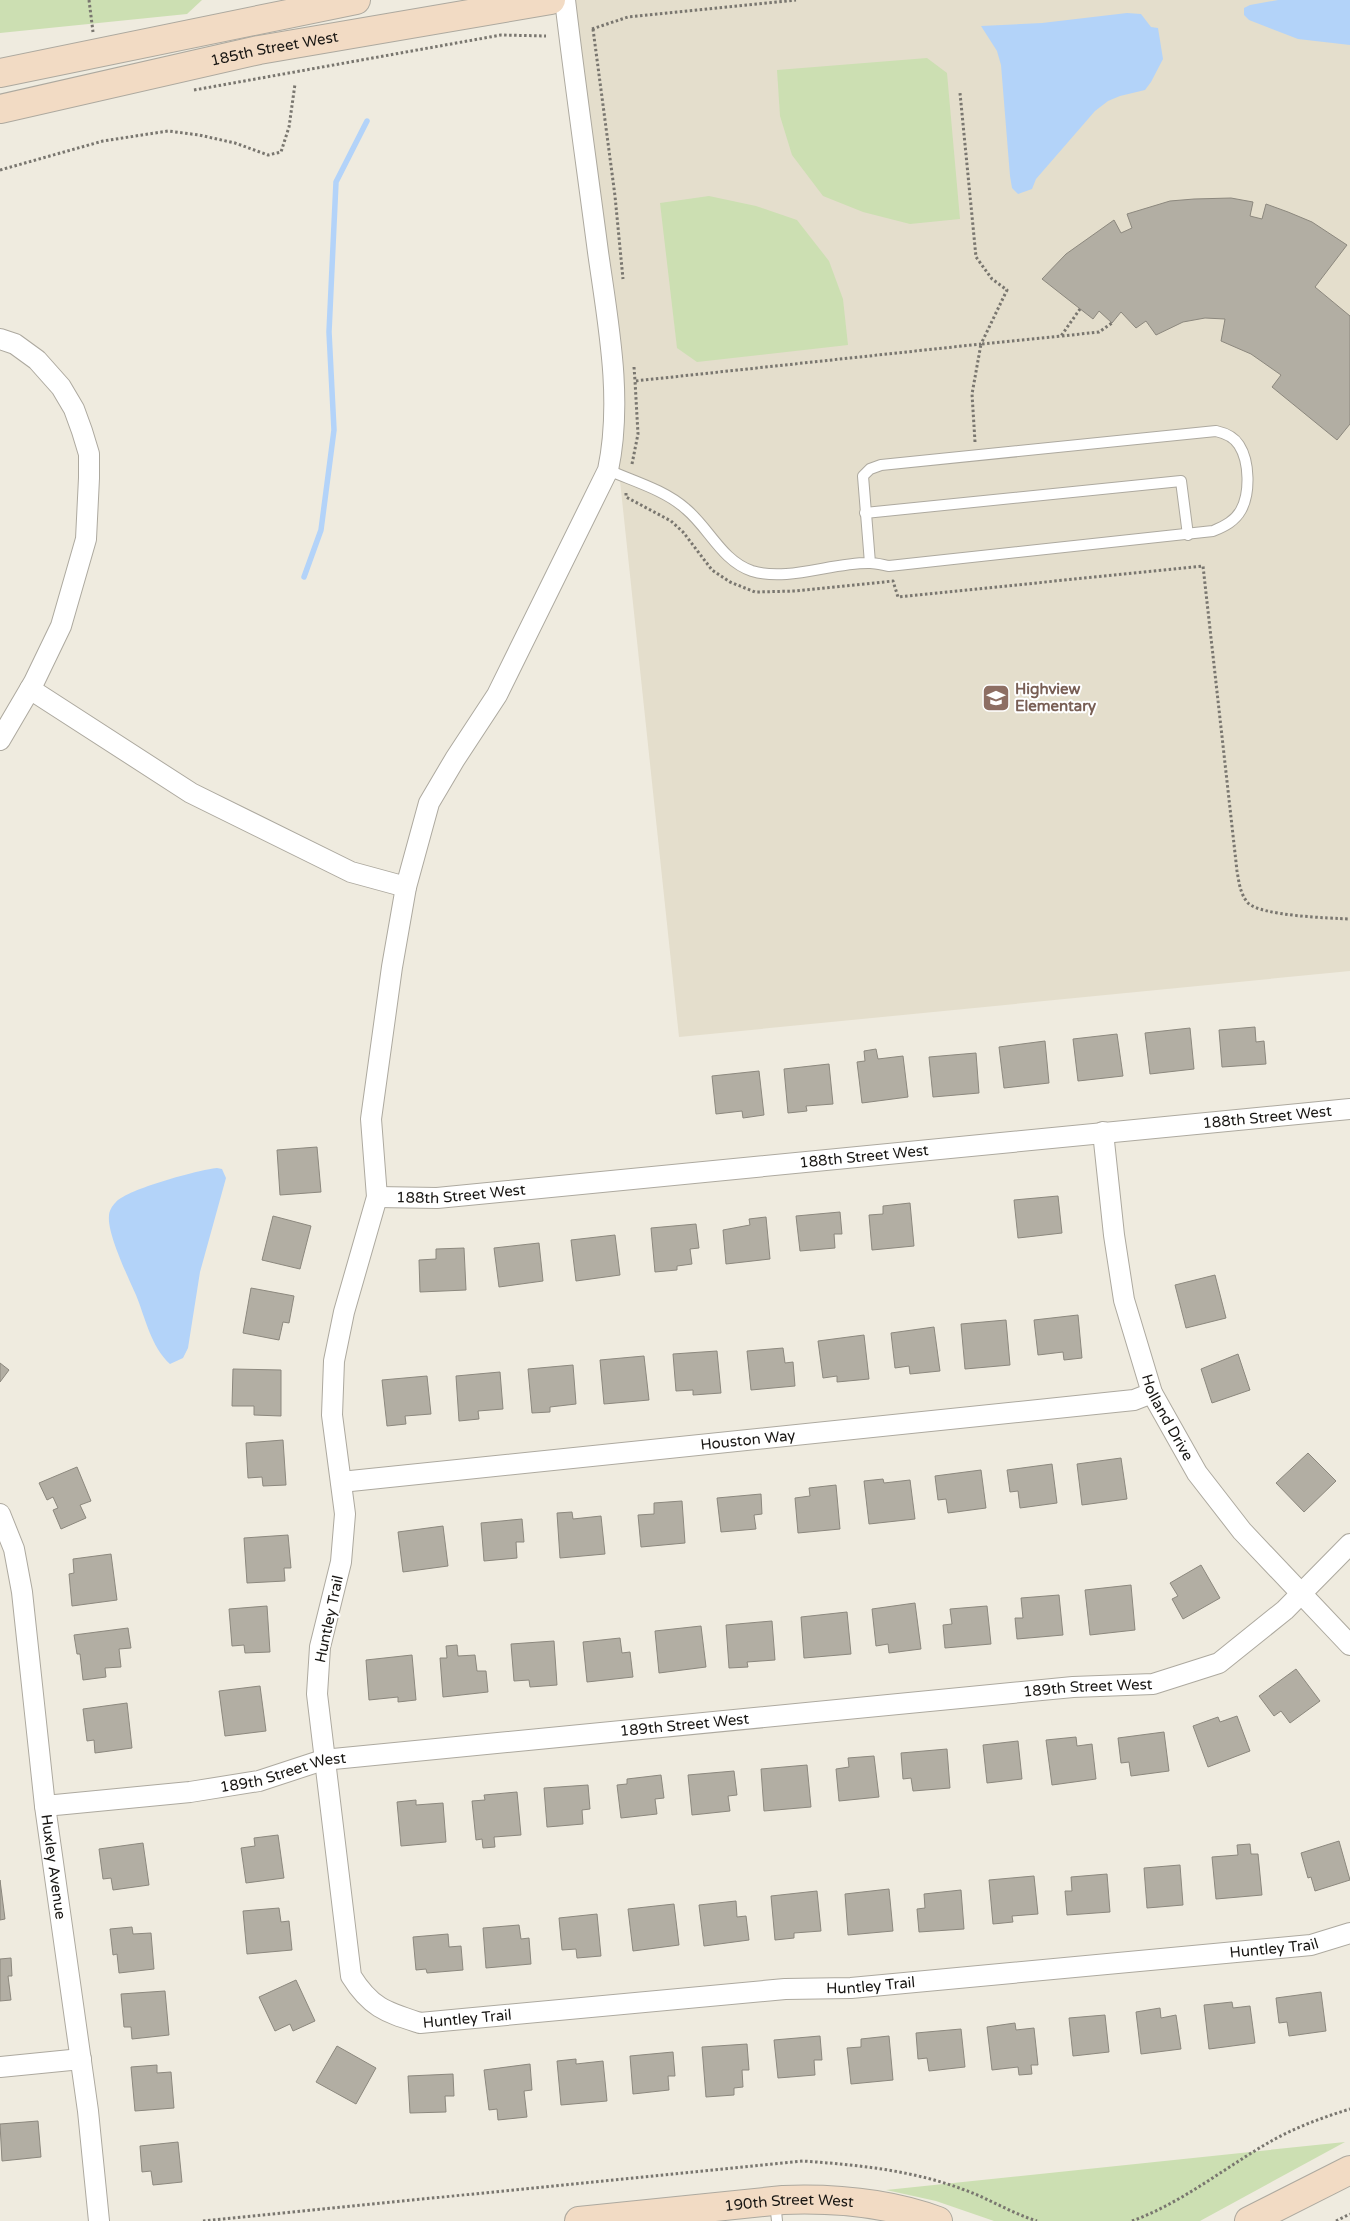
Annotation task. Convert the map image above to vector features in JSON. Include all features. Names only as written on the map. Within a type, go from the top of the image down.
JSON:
[{"type":"street","name":"185th Street West","points":[[0,74],[356,0]]},
{"type":"street","name":"185th Street West","points":[[0,109],[259,50],[551,0]]},
{"type":"street","name":"Huntley Trail","points":[[565,0],[612,371],[614,425],[611,453],[608,470],[497,695],[429,803],[406,887],[392,967],[371,1118],[377,1197],[344,1312],[334,1361],[332,1415],[345,1514],[341,1562],[320,1646],[317,1694],[323,1760],[351,1976],[362,1995],[384,2011],[420,2023],[785,1989],[852,1988],[1311,1945],[1350,1933]]},
{"type":"street","points":[[0,338],[15,344],[37,360],[61,387],[74,409],[88,454],[89,478],[86,539],[61,626],[30,689],[0,740]]},
{"type":"street","points":[[30,689],[192,793],[350,872],[406,887]]},
{"type":"street","name":"188th Street West","points":[[377,1197],[437,1198],[1350,1109]]},
{"type":"street","name":"Holland Drive","points":[[1103,1132],[1114,1235],[1124,1300],[1152,1394],[1196,1473],[1242,1531],[1350,1645]]},
{"type":"street","name":"Houston Way","points":[[341,1482],[1134,1400],[1152,1394]]},
{"type":"street","name":"Huxley Avenue","points":[[0,1514],[14,1549],[22,1592],[45,1806],[80,2059],[99,2221]]},
{"type":"street","name":"189th Street West","points":[[45,1806],[190,1792],[259,1781],[323,1760],[1073,1687],[1153,1684],[1219,1663],[1285,1610],[1350,1544]]},
{"type":"street","points":[[0,2067],[80,2059]]},
{"type":"street","points":[[1249,2221],[1350,2170]]},
{"type":"street","name":"190th Street West","points":[[579,2221],[776,2211],[811,2199],[848,2202],[908,2212],[938,2221]]},
{"type":"lane","points":[[608,470],[676,500],[697,519],[714,542],[737,564],[752,571],[780,573],[870,563],[889,566],[1213,531],[1234,520],[1245,502],[1247,484],[1243,456],[1239,445],[1226,434],[1203,432],[881,465],[870,469],[863,476],[870,563]]},
{"type":"lane","points":[[866,513],[1182,481],[1188,535]]},
{"type":"path","points":[[89,0],[93,33]]},
{"type":"path","points":[[587,30],[628,17],[796,0]]},
{"type":"path","points":[[593,28],[615,196],[624,283]]},
{"type":"path","points":[[186,92],[501,35],[546,36]]},
{"type":"path","points":[[0,170],[104,141],[168,131],[198,134],[235,143],[268,156],[281,152],[289,127],[295,84]]},
{"type":"path","points":[[960,93],[976,258],[992,279],[1007,290],[981,344],[972,394],[976,455]]},
{"type":"path","points":[[1061,336],[1080,309]]},
{"type":"path","points":[[636,381],[1099,332],[1112,324]]},
{"type":"path","points":[[633,361],[636,381],[638,434],[626,496],[671,521],[683,532],[712,570],[730,582],[755,592],[796,591],[893,581],[898,597],[1203,566],[1237,871],[1242,894],[1250,905],[1276,913],[1350,919]]},
{"type":"path","points":[[1132,2221],[1172,2201],[1276,2138],[1318,2119],[1350,2109]]},
{"type":"path","points":[[203,2221],[803,2161],[857,2165],[919,2175],[964,2189],[1037,2221]]},
{"type":"path","points":[[1336,2221],[1350,2214]]},
{"type":"shaded area","name":"Highview Elementary","points":[[569,0],[1350,0],[1350,971],[679,1037]]},
{"type":"green space","points":[[0,0],[202,0],[187,14],[0,33]]},
{"type":"green space","points":[[927,58],[947,73],[960,219],[910,224],[863,212],[823,196],[792,155],[780,116],[777,70]]},
{"type":"green space","points":[[709,196],[756,206],[797,220],[829,261],[843,299],[848,345],[697,362],[677,348],[660,203]]},
{"type":"green space","points":[[1345,2142],[1200,2221],[994,2221],[936,2201],[886,2190]]},
{"type":"water","points":[[1278,0],[1350,0],[1350,45],[1298,39],[1249,20],[1244,15],[1244,8],[1250,5]]},
{"type":"water","points":[[1127,13],[1141,14],[1151,27],[1158,28],[1163,59],[1151,82],[1145,90],[1108,101],[1095,111],[1036,179],[1032,189],[1018,194],[1012,188],[1010,176],[1001,65],[997,51],[981,26],[1042,23]]},
{"type":"water","points":[[217,1168],[222,1169],[226,1178],[200,1272],[188,1348],[183,1358],[170,1364],[163,1357],[149,1331],[111,1233],[109,1216],[116,1202],[134,1191],[180,1176]]},
{"type":"building","points":[[1231,198],[1253,202],[1250,216],[1262,219],[1266,204],[1312,222],[1347,245],[1315,287],[1350,316],[1350,424],[1337,440],[1272,387],[1281,375],[1251,354],[1221,341],[1225,319],[1205,318],[1183,322],[1156,335],[1146,321],[1136,328],[1121,312],[1112,323],[1099,311],[1093,319],[1042,279],[1066,254],[1114,220],[1121,233],[1132,228],[1127,214],[1170,201]]},
{"type":"building","points":[[1255,1027],[1256,1042],[1264,1041],[1266,1064],[1222,1067],[1219,1030]]},
{"type":"building","points":[[1190,1028],[1194,1069],[1150,1074],[1145,1033]]},
{"type":"building","points":[[1117,1034],[1123,1076],[1078,1081],[1073,1039]]},
{"type":"building","points":[[1045,1041],[1049,1083],[1004,1088],[999,1047]]},
{"type":"building","points":[[876,1049],[878,1059],[903,1056],[908,1097],[862,1103],[857,1062],[865,1061],[864,1051]]},
{"type":"building","points":[[976,1053],[979,1093],[933,1097],[929,1057]]},
{"type":"building","points":[[829,1064],[833,1104],[806,1106],[807,1111],[788,1113],[784,1069]]},
{"type":"building","points":[[759,1071],[764,1115],[743,1118],[742,1111],[716,1114],[712,1076]]},
{"type":"building","points":[[317,1147],[321,1192],[280,1195],[277,1150]]},
{"type":"building","points":[[1058,1196],[1062,1233],[1018,1238],[1014,1200]]},
{"type":"building","points":[[910,1203],[914,1246],[872,1250],[869,1215],[883,1214],[883,1206]]},
{"type":"building","points":[[840,1212],[842,1234],[834,1234],[835,1248],[800,1251],[796,1216]]},
{"type":"building","points":[[273,1216],[311,1226],[300,1269],[262,1260]]},
{"type":"building","points":[[766,1217],[770,1259],[726,1264],[723,1230],[750,1225],[749,1219]]},
{"type":"building","points":[[696,1224],[699,1248],[690,1249],[692,1264],[677,1266],[677,1270],[655,1272],[651,1228]]},
{"type":"building","points":[[615,1235],[620,1275],[576,1281],[571,1240]]},
{"type":"building","points":[[539,1243],[543,1281],[499,1287],[494,1248]]},
{"type":"building","points":[[464,1248],[466,1290],[420,1292],[419,1260],[436,1259],[436,1249]]},
{"type":"building","points":[[1215,1275],[1226,1318],[1186,1328],[1175,1285]]},
{"type":"building","points":[[251,1288],[294,1296],[289,1323],[283,1322],[279,1340],[243,1333]]},
{"type":"building","points":[[1078,1315],[1082,1358],[1064,1360],[1063,1352],[1038,1355],[1034,1320]]},
{"type":"building","points":[[1006,1320],[1010,1365],[965,1369],[961,1324]]},
{"type":"building","points":[[934,1327],[940,1371],[910,1374],[909,1366],[895,1368],[891,1333]]},
{"type":"building","points":[[864,1335],[869,1379],[837,1382],[837,1376],[823,1378],[818,1341]]},
{"type":"building","points":[[783,1348],[785,1363],[793,1362],[795,1386],[751,1390],[747,1351]]},
{"type":"building","points":[[717,1351],[721,1393],[693,1395],[693,1390],[676,1391],[673,1354]]},
{"type":"building","points":[[1238,1354],[1250,1390],[1212,1403],[1201,1369]]},
{"type":"building","points":[[644,1356],[649,1400],[604,1404],[600,1360]]},
{"type":"building","points":[[0,1363],[9,1370],[0,1382]]},
{"type":"building","points":[[573,1365],[576,1404],[550,1407],[550,1412],[532,1413],[528,1369]]},
{"type":"building","points":[[233,1369],[281,1370],[281,1416],[254,1415],[254,1406],[232,1406]]},
{"type":"building","points":[[500,1372],[503,1409],[478,1411],[479,1419],[459,1421],[456,1376]]},
{"type":"building","points":[[427,1376],[431,1414],[405,1416],[406,1424],[387,1426],[382,1380]]},
{"type":"building","points":[[283,1440],[286,1485],[263,1486],[262,1477],[248,1478],[246,1443]]},
{"type":"building","points":[[1308,1453],[1336,1481],[1304,1512],[1276,1483]]},
{"type":"building","points":[[1121,1458],[1127,1499],[1082,1505],[1077,1464]]},
{"type":"building","points":[[1052,1464],[1057,1503],[1020,1508],[1018,1491],[1010,1492],[1007,1470]]},
{"type":"building","points":[[77,1467],[91,1501],[80,1505],[86,1518],[61,1529],[53,1510],[58,1508],[53,1497],[47,1500],[39,1483]]},
{"type":"building","points":[[981,1470],[986,1508],[948,1513],[946,1499],[938,1500],[935,1476]]},
{"type":"building","points":[[883,1479],[884,1483],[910,1480],[915,1519],[869,1524],[864,1481]]},
{"type":"building","points":[[836,1485],[840,1529],[798,1533],[795,1498],[810,1496],[809,1488]]},
{"type":"building","points":[[761,1494],[762,1514],[754,1515],[756,1529],[721,1532],[717,1498]]},
{"type":"building","points":[[682,1501],[685,1543],[641,1547],[638,1515],[654,1514],[654,1503]]},
{"type":"building","points":[[572,1512],[573,1519],[601,1516],[605,1554],[560,1558],[557,1513]]},
{"type":"building","points":[[522,1519],[524,1542],[516,1542],[517,1558],[484,1561],[481,1523]]},
{"type":"building","points":[[443,1526],[448,1566],[403,1572],[398,1532]]},
{"type":"building","points":[[288,1535],[291,1568],[284,1568],[285,1581],[247,1583],[244,1538]]},
{"type":"building","points":[[111,1554],[117,1600],[72,1606],[69,1574],[74,1573],[73,1559]]},
{"type":"building","points":[[1201,1565],[1220,1598],[1183,1619],[1172,1599],[1178,1596],[1170,1583]]},
{"type":"building","points":[[1131,1585],[1135,1630],[1090,1635],[1085,1590]]},
{"type":"building","points":[[1059,1595],[1063,1635],[1017,1639],[1015,1618],[1023,1618],[1021,1598]]},
{"type":"building","points":[[915,1603],[921,1649],[889,1653],[888,1644],[876,1646],[872,1609]]},
{"type":"building","points":[[267,1606],[270,1652],[245,1653],[244,1645],[232,1646],[229,1609]]},
{"type":"building","points":[[987,1606],[991,1644],[945,1648],[943,1625],[952,1624],[950,1609]]},
{"type":"building","points":[[847,1612],[851,1654],[804,1658],[801,1617]]},
{"type":"building","points":[[772,1621],[775,1660],[747,1662],[748,1667],[729,1668],[726,1625]]},
{"type":"building","points":[[701,1626],[706,1667],[659,1673],[655,1631]]},
{"type":"building","points":[[128,1628],[131,1648],[119,1649],[121,1667],[105,1668],[106,1677],[83,1680],[80,1654],[77,1654],[74,1635]]},
{"type":"building","points":[[620,1638],[622,1653],[630,1652],[633,1677],[587,1682],[583,1642]]},
{"type":"building","points":[[554,1641],[557,1685],[530,1687],[529,1680],[514,1681],[511,1644]]},
{"type":"building","points":[[457,1645],[458,1656],[475,1655],[477,1671],[486,1671],[488,1692],[443,1697],[440,1658],[447,1658],[446,1646]]},
{"type":"building","points":[[412,1655],[416,1700],[398,1702],[398,1697],[369,1700],[366,1660]]},
{"type":"building","points":[[1296,1669],[1320,1701],[1290,1723],[1281,1711],[1274,1716],[1259,1696]]},
{"type":"building","points":[[260,1686],[266,1731],[225,1736],[219,1691]]},
{"type":"building","points":[[127,1703],[132,1748],[95,1753],[94,1740],[87,1741],[83,1709]]},
{"type":"building","points":[[1237,1716],[1250,1751],[1208,1767],[1193,1726],[1218,1717],[1220,1722]]},
{"type":"building","points":[[1164,1732],[1169,1771],[1131,1776],[1129,1762],[1121,1763],[1118,1738]]},
{"type":"building","points":[[1076,1737],[1077,1746],[1092,1744],[1096,1779],[1052,1785],[1046,1740]]},
{"type":"building","points":[[1018,1741],[1022,1779],[987,1783],[983,1745]]},
{"type":"building","points":[[947,1749],[950,1788],[913,1791],[911,1778],[903,1779],[901,1753]]},
{"type":"building","points":[[874,1756],[879,1797],[839,1801],[836,1769],[849,1767],[848,1758]]},
{"type":"building","points":[[807,1765],[811,1807],[764,1811],[761,1769]]},
{"type":"building","points":[[734,1771],[737,1795],[728,1796],[730,1811],[692,1815],[688,1775]]},
{"type":"building","points":[[661,1775],[664,1798],[655,1799],[657,1814],[621,1818],[617,1785],[627,1784],[627,1779]]},
{"type":"building","points":[[588,1785],[590,1809],[582,1810],[583,1824],[547,1827],[544,1788]]},
{"type":"building","points":[[517,1792],[521,1835],[494,1837],[495,1847],[483,1848],[482,1839],[476,1840],[472,1801],[485,1800],[484,1795]]},
{"type":"building","points":[[416,1800],[416,1805],[443,1803],[446,1842],[401,1846],[397,1802]]},
{"type":"building","points":[[278,1835],[284,1878],[246,1883],[241,1848],[255,1846],[254,1838]]},
{"type":"building","points":[[1339,1841],[1350,1880],[1315,1891],[1311,1877],[1308,1878],[1301,1853]]},
{"type":"building","points":[[143,1843],[149,1885],[113,1890],[111,1878],[103,1879],[99,1849]]},
{"type":"building","points":[[1250,1844],[1251,1854],[1258,1854],[1262,1895],[1216,1899],[1212,1857],[1238,1855],[1237,1845]]},
{"type":"building","points":[[1180,1865],[1183,1905],[1147,1908],[1144,1868]]},
{"type":"building","points":[[1107,1874],[1110,1912],[1067,1915],[1065,1891],[1072,1891],[1071,1877]]},
{"type":"building","points":[[1034,1876],[1038,1914],[1012,1916],[1013,1922],[993,1924],[989,1880]]},
{"type":"building","points":[[0,1880],[5,1919],[0,1920]]},
{"type":"building","points":[[889,1889],[893,1931],[848,1935],[845,1894]]},
{"type":"building","points":[[961,1890],[964,1929],[919,1932],[917,1909],[925,1908],[924,1894]]},
{"type":"building","points":[[817,1891],[821,1931],[794,1933],[794,1938],[775,1940],[771,1896]]},
{"type":"building","points":[[736,1901],[737,1917],[746,1916],[749,1940],[704,1946],[699,1905]]},
{"type":"building","points":[[674,1904],[679,1945],[633,1951],[628,1909]]},
{"type":"building","points":[[279,1908],[281,1922],[289,1921],[292,1950],[247,1954],[243,1911]]},
{"type":"building","points":[[597,1914],[601,1956],[577,1958],[576,1949],[562,1950],[559,1918]]},
{"type":"building","points":[[519,1925],[521,1939],[529,1938],[531,1964],[486,1968],[483,1928]]},
{"type":"building","points":[[132,1927],[133,1934],[151,1933],[154,1969],[119,1973],[117,1954],[113,1955],[110,1929]]},
{"type":"building","points":[[448,1934],[449,1947],[461,1946],[463,1970],[427,1973],[426,1969],[416,1970],[413,1937]]},
{"type":"building","points":[[11,1958],[12,1976],[8,1976],[11,2000],[0,2001],[0,1959]]},
{"type":"building","points":[[296,1980],[315,2021],[293,2031],[290,2024],[275,2031],[259,1997]]},
{"type":"building","points":[[165,1991],[169,2035],[132,2039],[131,2027],[124,2027],[121,1994]]},
{"type":"building","points":[[1321,1992],[1326,2031],[1289,2036],[1287,2022],[1279,2023],[1276,1998]]},
{"type":"building","points":[[1232,2002],[1233,2008],[1250,2006],[1255,2043],[1209,2049],[1204,2005]]},
{"type":"building","points":[[1160,2008],[1161,2018],[1176,2015],[1181,2049],[1141,2054],[1136,2012]]},
{"type":"building","points":[[1105,2015],[1109,2052],[1073,2056],[1069,2018]]},
{"type":"building","points":[[1015,2023],[1016,2030],[1034,2028],[1038,2065],[1031,2065],[1032,2074],[1019,2075],[1018,2067],[992,2070],[987,2027]]},
{"type":"building","points":[[961,2029],[965,2067],[929,2071],[927,2058],[918,2059],[916,2033]]},
{"type":"building","points":[[820,2036],[822,2060],[814,2060],[815,2075],[778,2078],[774,2040]]},
{"type":"building","points":[[889,2036],[893,2080],[851,2084],[847,2048],[861,2047],[861,2039]]},
{"type":"building","points":[[747,2044],[749,2070],[742,2070],[743,2087],[734,2088],[734,2095],[706,2097],[702,2047]]},
{"type":"building","points":[[337,2046],[376,2068],[356,2104],[316,2082]]},
{"type":"building","points":[[673,2052],[675,2076],[668,2076],[669,2090],[633,2094],[630,2056]]},
{"type":"building","points":[[576,2059],[576,2064],[603,2061],[607,2101],[561,2105],[557,2061]]},
{"type":"building","points":[[530,2064],[532,2090],[524,2091],[527,2117],[498,2120],[497,2109],[489,2110],[484,2070]]},
{"type":"building","points":[[157,2065],[157,2073],[171,2072],[174,2108],[135,2111],[131,2067]]},
{"type":"building","points":[[453,2074],[454,2096],[445,2096],[446,2112],[410,2113],[408,2076]]},
{"type":"building","points":[[38,2121],[41,2157],[2,2161],[0,2124]]},
{"type":"building","points":[[178,2142],[182,2182],[153,2185],[151,2171],[142,2172],[140,2146]]},
{"type":"waterway","points":[[304,577],[321,530],[334,430],[329,332],[336,182],[367,121]]},
{"type":"place","name":"Highview Elementary","points":[[996,698]]}]
